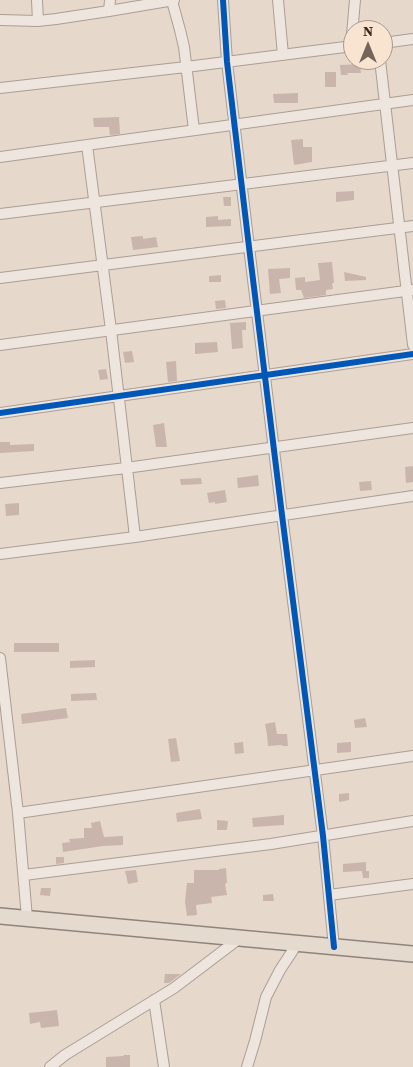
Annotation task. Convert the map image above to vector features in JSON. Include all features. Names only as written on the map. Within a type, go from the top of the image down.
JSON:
[{"type":"main road","points":[[0,916],[413,954]]},
{"type":"street","points":[[37,0],[38,20]]},
{"type":"street","points":[[109,11],[110,0]]},
{"type":"street","points":[[0,20],[38,20],[109,11],[173,0],[180,30],[194,130]]},
{"type":"street","points":[[222,0],[227,62],[273,448],[323,836],[334,947]]},
{"type":"street","points":[[278,0],[283,55]]},
{"type":"street","points":[[354,20],[355,0]]},
{"type":"street","points":[[393,42],[413,39]]},
{"type":"street","points":[[0,88],[186,68],[343,47]]},
{"type":"street","points":[[381,70],[399,228],[410,291],[413,345]]},
{"type":"street","points":[[0,157],[413,100]]},
{"type":"street","points":[[87,145],[135,537]]},
{"type":"street","points":[[0,214],[413,163]]},
{"type":"street","points":[[0,278],[413,226]]},
{"type":"street","points":[[0,345],[410,291]]},
{"type":"street","points":[[0,413],[413,354]]},
{"type":"street","points":[[0,483],[126,468],[413,428]]},
{"type":"street","points":[[0,554],[135,537],[413,496]]},
{"type":"street","points":[[0,658],[18,813],[27,918]]},
{"type":"street","points":[[18,813],[413,756]]},
{"type":"street","points":[[24,875],[271,844],[413,822]]},
{"type":"street","points":[[329,895],[413,884]]},
{"type":"street","points":[[50,1067],[65,1055],[174,988],[240,938]]},
{"type":"street","points":[[247,1067],[266,997],[280,970],[297,944]]},
{"type":"street","points":[[154,1000],[164,1067]]},
{"type":"street","points":[[65,1055],[67,1067]]},
{"type":"building","points":[[340,65],[343,65],[343,70],[361,70],[361,73],[341,75]]},
{"type":"building","points":[[325,72],[336,72],[336,87],[325,87]]},
{"type":"building","points":[[298,93],[298,103],[274,103],[273,94]]},
{"type":"building","points":[[119,117],[120,134],[110,135],[109,127],[94,127],[93,118]]},
{"type":"building","points":[[303,139],[303,147],[312,147],[312,162],[294,165],[291,140]]},
{"type":"building","points":[[354,191],[354,200],[336,202],[336,192]]},
{"type":"building","points":[[223,197],[231,197],[231,206],[224,206]]},
{"type":"building","points":[[218,216],[218,220],[231,219],[231,226],[206,227],[206,217]]},
{"type":"building","points":[[143,236],[143,239],[156,237],[158,247],[133,250],[131,237]]},
{"type":"building","points":[[332,262],[333,289],[326,290],[326,295],[304,298],[301,290],[296,290],[295,278],[305,277],[305,282],[320,280],[318,263]]},
{"type":"building","points":[[290,268],[290,278],[279,279],[281,293],[270,294],[268,269]]},
{"type":"building","points":[[344,272],[366,277],[366,280],[345,281]]},
{"type":"building","points":[[221,275],[221,282],[209,282],[209,276]]},
{"type":"building","points":[[225,300],[226,308],[216,309],[215,301]]},
{"type":"building","points":[[246,322],[246,330],[242,330],[243,348],[232,349],[230,323]]},
{"type":"building","points":[[217,342],[218,352],[195,354],[195,343]]},
{"type":"building","points":[[132,351],[134,362],[125,363],[123,352]]},
{"type":"building","points":[[176,361],[177,381],[168,382],[166,362]]},
{"type":"building","points":[[106,369],[108,379],[100,380],[98,370]]},
{"type":"building","points":[[164,423],[167,447],[156,447],[153,425]]},
{"type":"building","points":[[0,442],[10,442],[10,445],[34,444],[34,451],[0,453]]},
{"type":"building","points":[[413,466],[413,482],[406,483],[405,467]]},
{"type":"building","points":[[258,475],[259,486],[238,488],[237,478]]},
{"type":"building","points":[[201,478],[202,484],[181,485],[180,479]]},
{"type":"building","points":[[371,481],[372,490],[360,491],[359,482]]},
{"type":"building","points":[[225,490],[227,502],[209,503],[207,493]]},
{"type":"building","points":[[19,503],[19,515],[6,516],[5,504]]},
{"type":"building","points":[[14,643],[59,643],[59,652],[14,652]]},
{"type":"building","points":[[95,660],[95,667],[70,668],[70,661]]},
{"type":"building","points":[[96,693],[97,700],[71,701],[71,694]]},
{"type":"building","points":[[66,708],[68,718],[22,724],[21,714]]},
{"type":"building","points":[[365,718],[367,727],[355,728],[354,720]]},
{"type":"building","points":[[275,722],[277,734],[287,734],[288,746],[268,746],[265,724]]},
{"type":"building","points":[[176,738],[180,761],[171,762],[168,739]]},
{"type":"building","points":[[243,742],[244,753],[235,754],[234,743]]},
{"type":"building","points":[[351,742],[351,752],[337,753],[337,743]]},
{"type":"building","points":[[349,793],[349,800],[339,802],[339,794]]},
{"type":"building","points":[[200,809],[202,819],[177,822],[176,813]]},
{"type":"building","points":[[284,815],[284,825],[253,827],[252,818]]},
{"type":"building","points":[[217,820],[228,821],[227,830],[217,830]]},
{"type":"building","points":[[100,821],[104,837],[123,836],[123,845],[63,852],[62,843],[70,842],[69,839],[84,838],[84,828],[92,828],[91,823]]},
{"type":"building","points":[[56,857],[64,857],[64,863],[56,864]]},
{"type":"building","points":[[366,862],[366,871],[369,871],[369,878],[363,878],[362,871],[343,872],[343,864]]},
{"type":"building","points":[[226,868],[227,883],[225,884],[227,895],[211,897],[212,903],[196,905],[197,915],[187,916],[185,902],[187,883],[194,883],[194,870],[219,870]]},
{"type":"building","points":[[136,870],[138,882],[128,884],[125,871]]},
{"type":"building","points":[[41,888],[51,888],[50,896],[40,895]]},
{"type":"building","points":[[273,894],[274,901],[263,901],[263,895]]},
{"type":"building","points":[[165,974],[181,974],[169,983],[164,983]]},
{"type":"building","points":[[57,1010],[59,1026],[41,1028],[40,1022],[30,1024],[29,1013]]},
{"type":"building","points":[[130,1055],[130,1067],[106,1067],[106,1057]]},
{"type":"cycle path","points":[[223,0],[227,62],[323,836],[334,947]]},
{"type":"cycle path","points":[[0,413],[413,354]]}]
